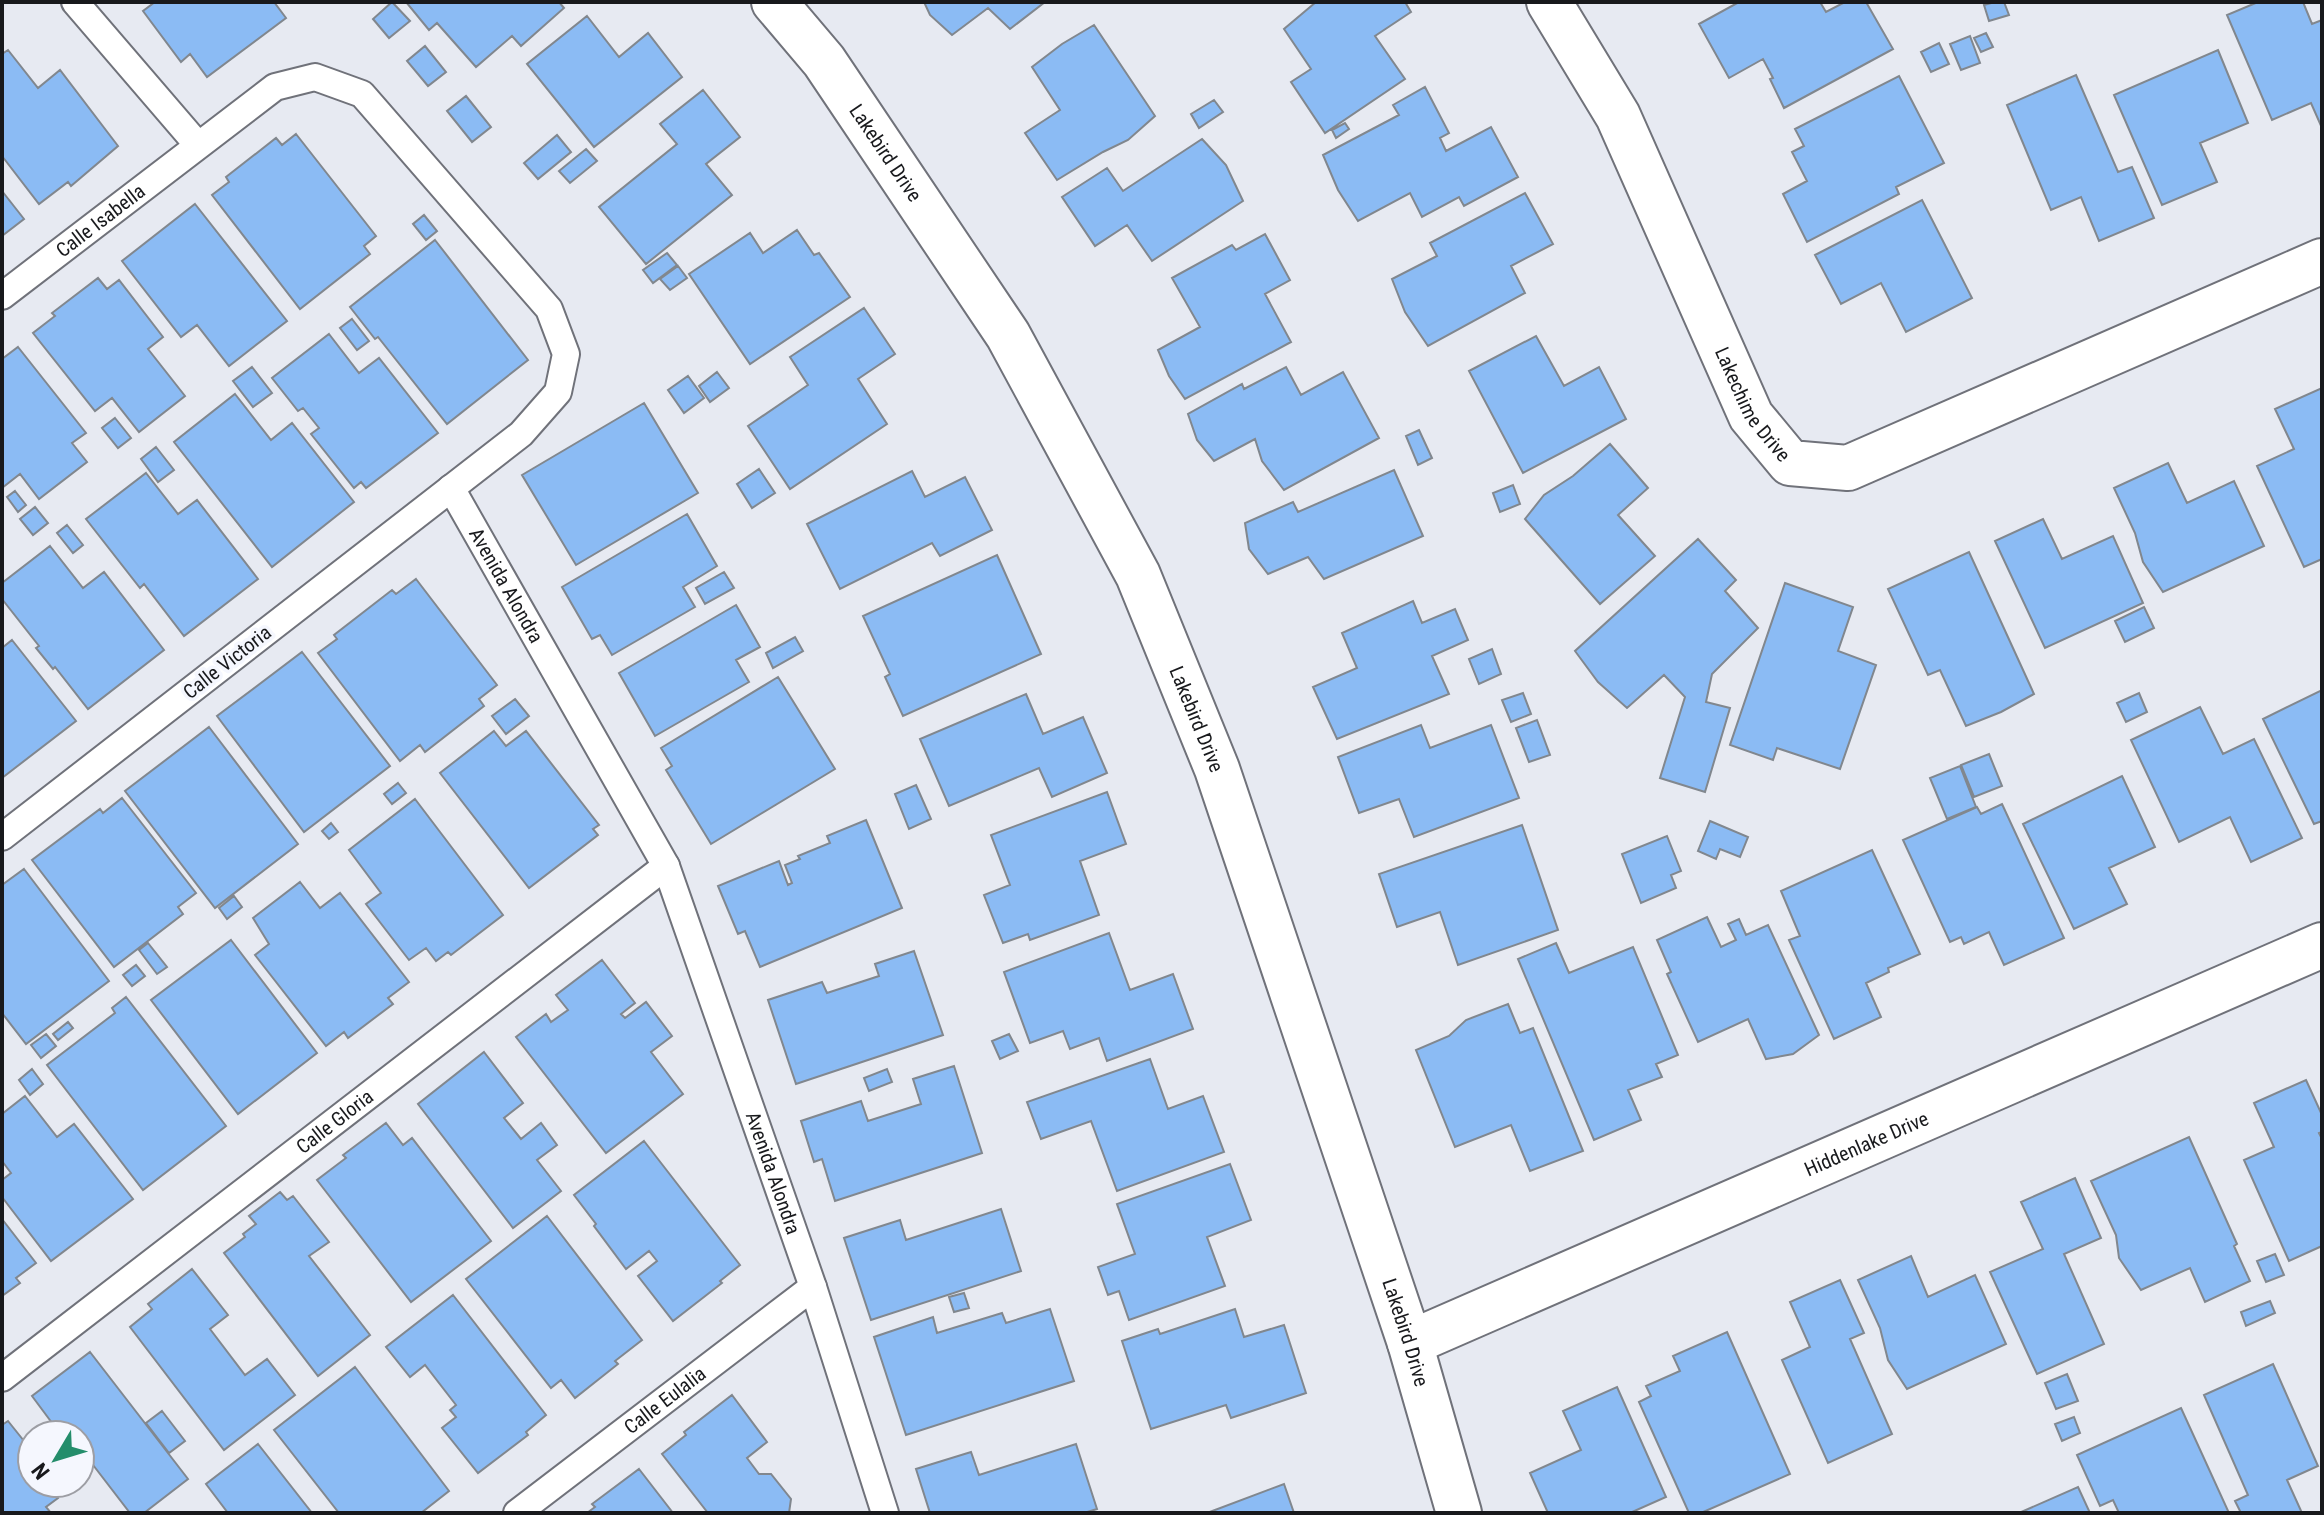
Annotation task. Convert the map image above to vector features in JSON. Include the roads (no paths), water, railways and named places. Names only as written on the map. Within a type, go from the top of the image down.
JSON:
[{"type":"street","name":"Lakebird Drive","points":[[774,2],[824,61],[1008,335],[1138,575],[1217,769],[1410,1343],[1459,1513]]},
{"type":"street","name":"Lakechime Drive","points":[[1549,2],[1618,116],[1751,416],[1790,463],[1848,468],[2322,261]]},
{"type":"street","name":"Hiddenlake Drive","points":[[1410,1343],[2322,945]]},
{"type":"lane","points":[[75,2],[197,144],[275,87],[315,77],[362,94],[549,309],[566,354],[558,392],[521,434],[451,488]]},
{"type":"lane","name":"Calle Isabella","points":[[2,296],[197,144]]},
{"type":"lane","name":"Calle Victoria","points":[[2,837],[451,488]]},
{"type":"lane","name":"Avenida Alondra","points":[[451,488],[666,866],[813,1287],[885,1513]]},
{"type":"lane","name":"Calle Gloria","points":[[2,1378],[666,866]]},
{"type":"lane","name":"Calle Eulalia","points":[[517,1513],[813,1287]]}]
